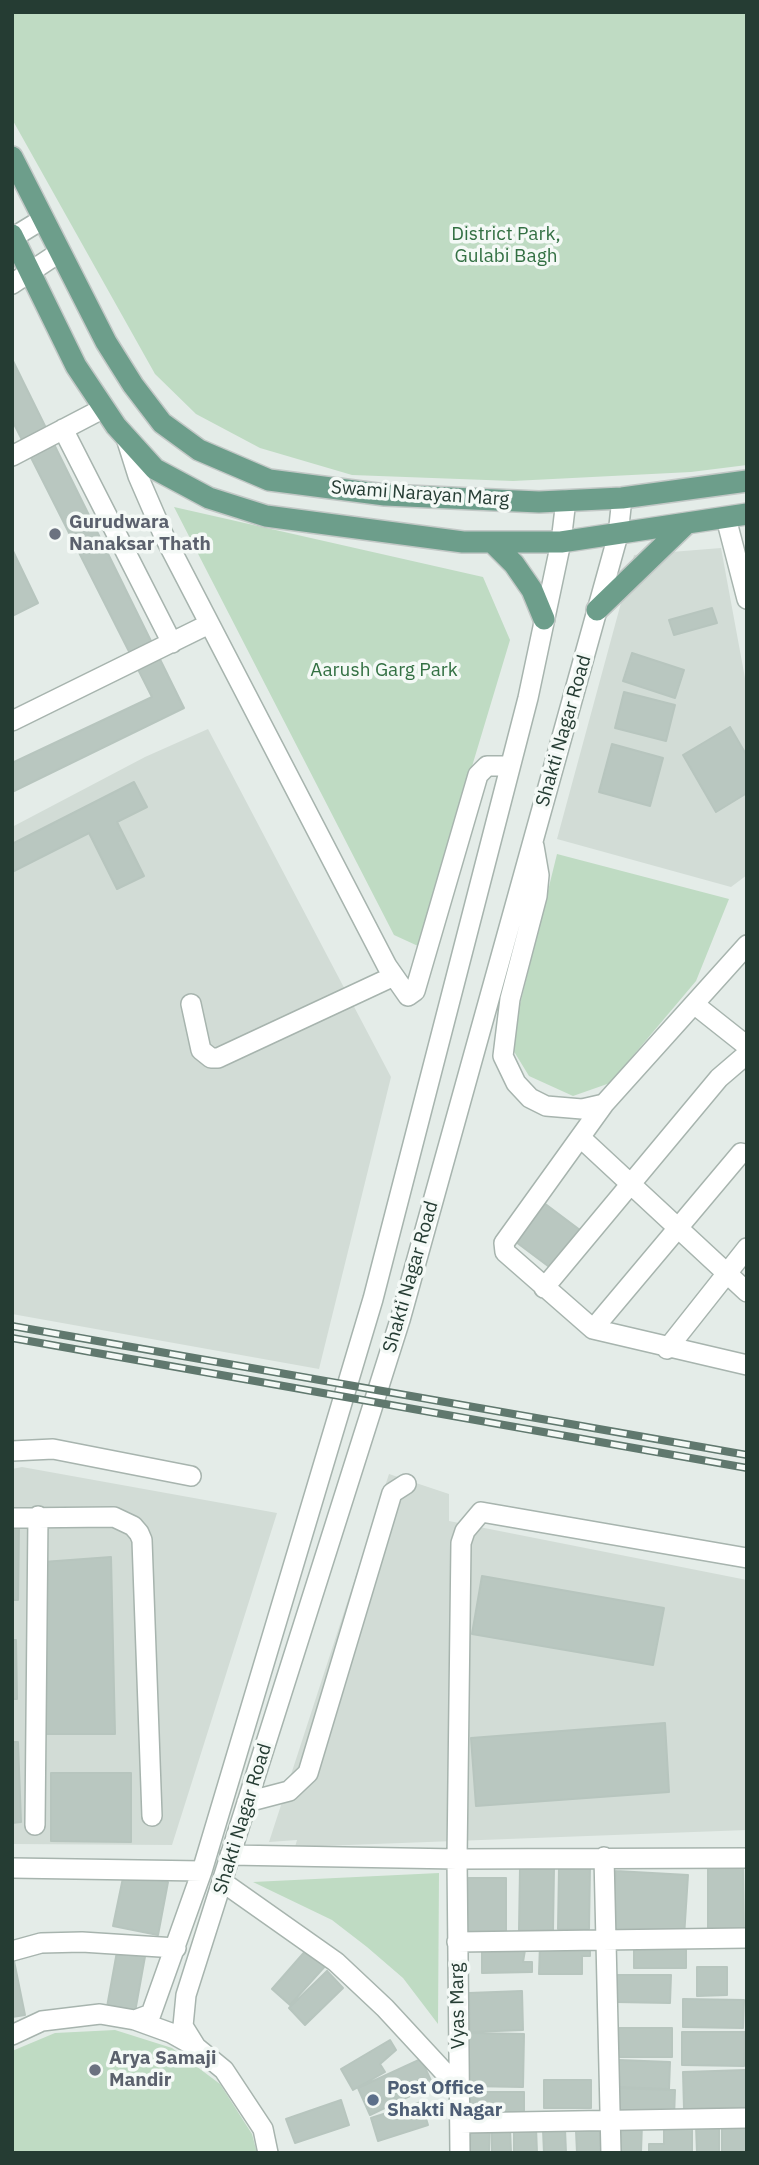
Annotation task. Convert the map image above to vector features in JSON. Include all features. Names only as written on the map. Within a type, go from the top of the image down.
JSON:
[{"type":"main road","name":"Swami Narayan Marg","points":[[12,158],[106,342],[133,385],[162,423],[199,450],[269,480],[384,495],[539,502],[622,498],[747,481]]},
{"type":"main road","name":"Swami Narayan Marg","points":[[13,237],[21,279],[126,438],[155,469],[209,498],[266,516],[463,542],[561,542],[736,516]]},
{"type":"main road","points":[[597,610],[686,524]]},
{"type":"main road","points":[[492,542],[514,564],[532,590],[544,619]]},
{"type":"street","points":[[13,237],[43,219]]},
{"type":"street","points":[[21,279],[60,252]]},
{"type":"street","points":[[12,456],[104,408]]},
{"type":"street","points":[[63,429],[172,643]]},
{"type":"street","points":[[126,438],[138,476],[164,536],[404,994],[412,996],[478,775],[487,766],[510,766]]},
{"type":"street","name":"Shakti Nagar Road","points":[[196,2047],[183,2026],[186,1994],[224,1883],[230,1855],[400,1320],[618,535],[622,498]]},
{"type":"street","name":"Shakti Nagar Road","points":[[135,2020],[151,2014],[202,1871],[373,1299],[510,766],[561,542],[566,500]]},
{"type":"street","points":[[736,516],[747,599]]},
{"type":"street","points":[[12,721],[209,624]]},
{"type":"street","points":[[533,842],[539,875],[537,896],[510,999],[503,1056],[516,1083],[530,1098],[546,1106],[582,1109],[604,1104]]},
{"type":"street","points":[[747,946],[604,1104],[504,1242],[509,1258],[593,1329],[667,1349],[747,1365]]},
{"type":"street","points":[[191,1004],[201,1049],[211,1058],[218,1058],[394,976]]},
{"type":"street","points":[[694,1004],[747,1045]]},
{"type":"street","points":[[544,1288],[719,1078],[747,1054]]},
{"type":"street","points":[[581,1139],[747,1292]]},
{"type":"street","points":[[593,1329],[741,1153]]},
{"type":"street","points":[[667,1349],[747,1248]]},
{"type":"street","points":[[12,1451],[53,1449],[191,1476]]},
{"type":"street","points":[[247,1802],[289,1791],[308,1773],[392,1493],[406,1484]]},
{"type":"street","name":"Vyas Marg","points":[[460,2153],[457,1859],[461,1543],[471,1520],[481,1512],[747,1558]]},
{"type":"street","points":[[36,1825],[38,1516]]},
{"type":"street","points":[[12,1518],[114,1517],[133,1526],[142,1540],[152,1816]]},
{"type":"street","points":[[230,1855],[457,1859],[747,1858]]},
{"type":"street","points":[[604,1857],[611,2153]]},
{"type":"street","points":[[12,1868],[202,1871]]},
{"type":"street","points":[[224,1883],[336,1962],[385,2008],[459,2088]]},
{"type":"street","points":[[457,1942],[747,1938]]},
{"type":"street","points":[[12,1951],[41,1944],[82,1942],[176,1948]]},
{"type":"street","points":[[12,2035],[42,2021],[100,2014],[135,2020],[172,2033],[196,2047],[224,2070],[263,2129],[268,2153]]},
{"type":"street","points":[[460,2123],[747,2118]]},
{"type":"shaded area","points":[[721,548],[747,689],[747,875],[731,887],[557,839],[634,555]]},
{"type":"shaded area","points":[[208,729],[391,1077],[319,1369],[12,1314],[12,827],[145,757]]},
{"type":"shaded area","points":[[22,1467],[277,1513],[172,1845],[12,1844],[12,1469]]},
{"type":"shaded area","points":[[389,1474],[449,1494],[449,1521],[747,1580],[747,1830],[295,1847],[297,1840],[269,1842]]},
{"type":"green space","name":"District Park, Gulabi Bagh","points":[[12,12],[747,12],[747,465],[691,472],[513,481],[352,475],[260,448],[196,414],[155,374],[12,119]]},
{"type":"green space","name":"Aarush Garg Park","points":[[174,507],[483,577],[510,640],[418,946],[394,935]]},
{"type":"green space","points":[[557,854],[729,899],[696,981],[610,1083],[573,1096],[529,1076],[510,1045]]},
{"type":"green space","points":[[439,1873],[438,2024],[403,1978],[332,1920],[253,1882]]},
{"type":"green space","points":[[115,2030],[172,2048],[220,2084],[252,2134],[257,2153],[12,2153],[12,2051],[55,2033]]},
{"type":"building","points":[[12,359],[184,708],[12,792],[12,763],[152,697],[12,420]]},
{"type":"building","points":[[12,549],[38,603],[12,616]]},
{"type":"building","points":[[712,608],[717,623],[674,635],[669,620]]},
{"type":"building","points":[[632,653],[684,670],[675,698],[623,681]]},
{"type":"building","points":[[624,692],[675,705],[666,741],[615,728]]},
{"type":"building","points":[[730,727],[747,756],[747,793],[716,812],[683,755]]},
{"type":"building","points":[[612,744],[663,758],[650,806],[599,792]]},
{"type":"building","points":[[134,782],[147,807],[117,822],[144,876],[117,889],[89,833],[12,872],[12,844]]},
{"type":"building","points":[[540,1200],[580,1230],[552,1269],[512,1239]]},
{"type":"building","points":[[12,1525],[19,1525],[18,1600],[12,1600]]},
{"type":"building","points":[[111,1557],[115,1734],[43,1734],[43,1562]]},
{"type":"building","points":[[482,1576],[664,1608],[653,1665],[472,1634]]},
{"type":"building","points":[[12,1640],[16,1640],[17,1699],[12,1699]]},
{"type":"building","points":[[665,1723],[669,1792],[476,1806],[471,1738]]},
{"type":"building","points":[[12,1742],[18,1742],[21,1822],[12,1823]]},
{"type":"building","points":[[51,1773],[131,1773],[131,1842],[51,1841]]},
{"type":"building","points":[[743,1865],[744,1934],[708,1934],[708,1866]]},
{"type":"building","points":[[559,1867],[590,1867],[589,1929],[558,1929]]},
{"type":"building","points":[[520,1868],[554,1868],[553,1930],[519,1930]]},
{"type":"building","points":[[616,1871],[688,1875],[684,1937],[612,1933]]},
{"type":"building","points":[[124,1873],[168,1882],[158,1935],[113,1926]]},
{"type":"building","points":[[464,1878],[506,1878],[506,1932],[463,1932]]},
{"type":"building","points":[[634,1940],[686,1940],[686,1968],[634,1968]]},
{"type":"building","points":[[526,1944],[523,1962],[532,1962],[532,1972],[482,1973],[482,1945]]},
{"type":"building","points":[[540,1944],[590,1945],[590,1956],[582,1956],[582,1974],[539,1974]]},
{"type":"building","points":[[118,1946],[146,1951],[135,2012],[107,2007]]},
{"type":"building","points":[[308,1948],[327,1964],[290,2005],[272,1989]]},
{"type":"building","points":[[12,1956],[25,2015],[12,2017]]},
{"type":"building","points":[[697,1967],[727,1967],[727,1995],[697,1996]]},
{"type":"building","points":[[327,1971],[343,1988],[305,2025],[289,2008]]},
{"type":"building","points":[[617,1975],[671,1975],[670,2003],[616,2002]]},
{"type":"building","points":[[522,1991],[523,2030],[470,2032],[469,1993]]},
{"type":"building","points":[[683,1999],[744,2000],[743,2028],[683,2027]]},
{"type":"building","points":[[612,2028],[672,2028],[672,2057],[611,2057]]},
{"type":"building","points":[[682,2032],[745,2032],[744,2066],[682,2065]]},
{"type":"building","points":[[469,2033],[524,2034],[523,2087],[468,2086]]},
{"type":"building","points":[[390,2040],[396,2050],[380,2064],[385,2072],[353,2090],[341,2069]]},
{"type":"building","points":[[421,2059],[433,2085],[370,2115],[358,2088]]},
{"type":"building","points":[[618,2060],[670,2062],[669,2089],[617,2087]]},
{"type":"building","points":[[747,2070],[747,2107],[684,2109],[683,2072]]},
{"type":"building","points":[[544,2080],[591,2080],[591,2108],[544,2108]]},
{"type":"building","points":[[613,2088],[675,2090],[674,2118],[612,2115]]},
{"type":"building","points":[[469,2092],[524,2092],[524,2119],[469,2119]]},
{"type":"building","points":[[341,2100],[349,2125],[295,2143],[286,2119]]},
{"type":"building","points":[[421,2102],[428,2125],[378,2141],[371,2118]]},
{"type":"building","points":[[616,2124],[642,2124],[641,2152],[644,2153],[615,2153]]},
{"type":"building","points":[[722,2124],[747,2124],[747,2153],[722,2153]]},
{"type":"building","points":[[664,2125],[692,2125],[692,2153],[649,2153],[649,2144],[664,2144]]},
{"type":"building","points":[[696,2126],[719,2126],[719,2153],[697,2153]]},
{"type":"building","points":[[536,2127],[537,2153],[514,2153],[514,2128]]},
{"type":"building","points":[[471,2128],[490,2129],[489,2153],[469,2153]]},
{"type":"building","points":[[492,2128],[510,2128],[511,2153],[492,2153]]},
{"type":"building","points":[[565,2129],[566,2153],[544,2153],[543,2130]]},
{"type":"building","points":[[576,2131],[600,2131],[601,2153],[577,2153]]},
{"type":"railway","points":[[12,1326],[747,1455]]},
{"type":"railway","points":[[12,1338],[747,1468]]},
{"type":"place","name":"Gurudwara Nanaksar Thath","points":[[55,534]]},
{"type":"place","name":"Arya Samaji Mandir","points":[[95,2070]]},
{"type":"place","name":"Post Office Shakti Nagar","points":[[373,2100]]}]
